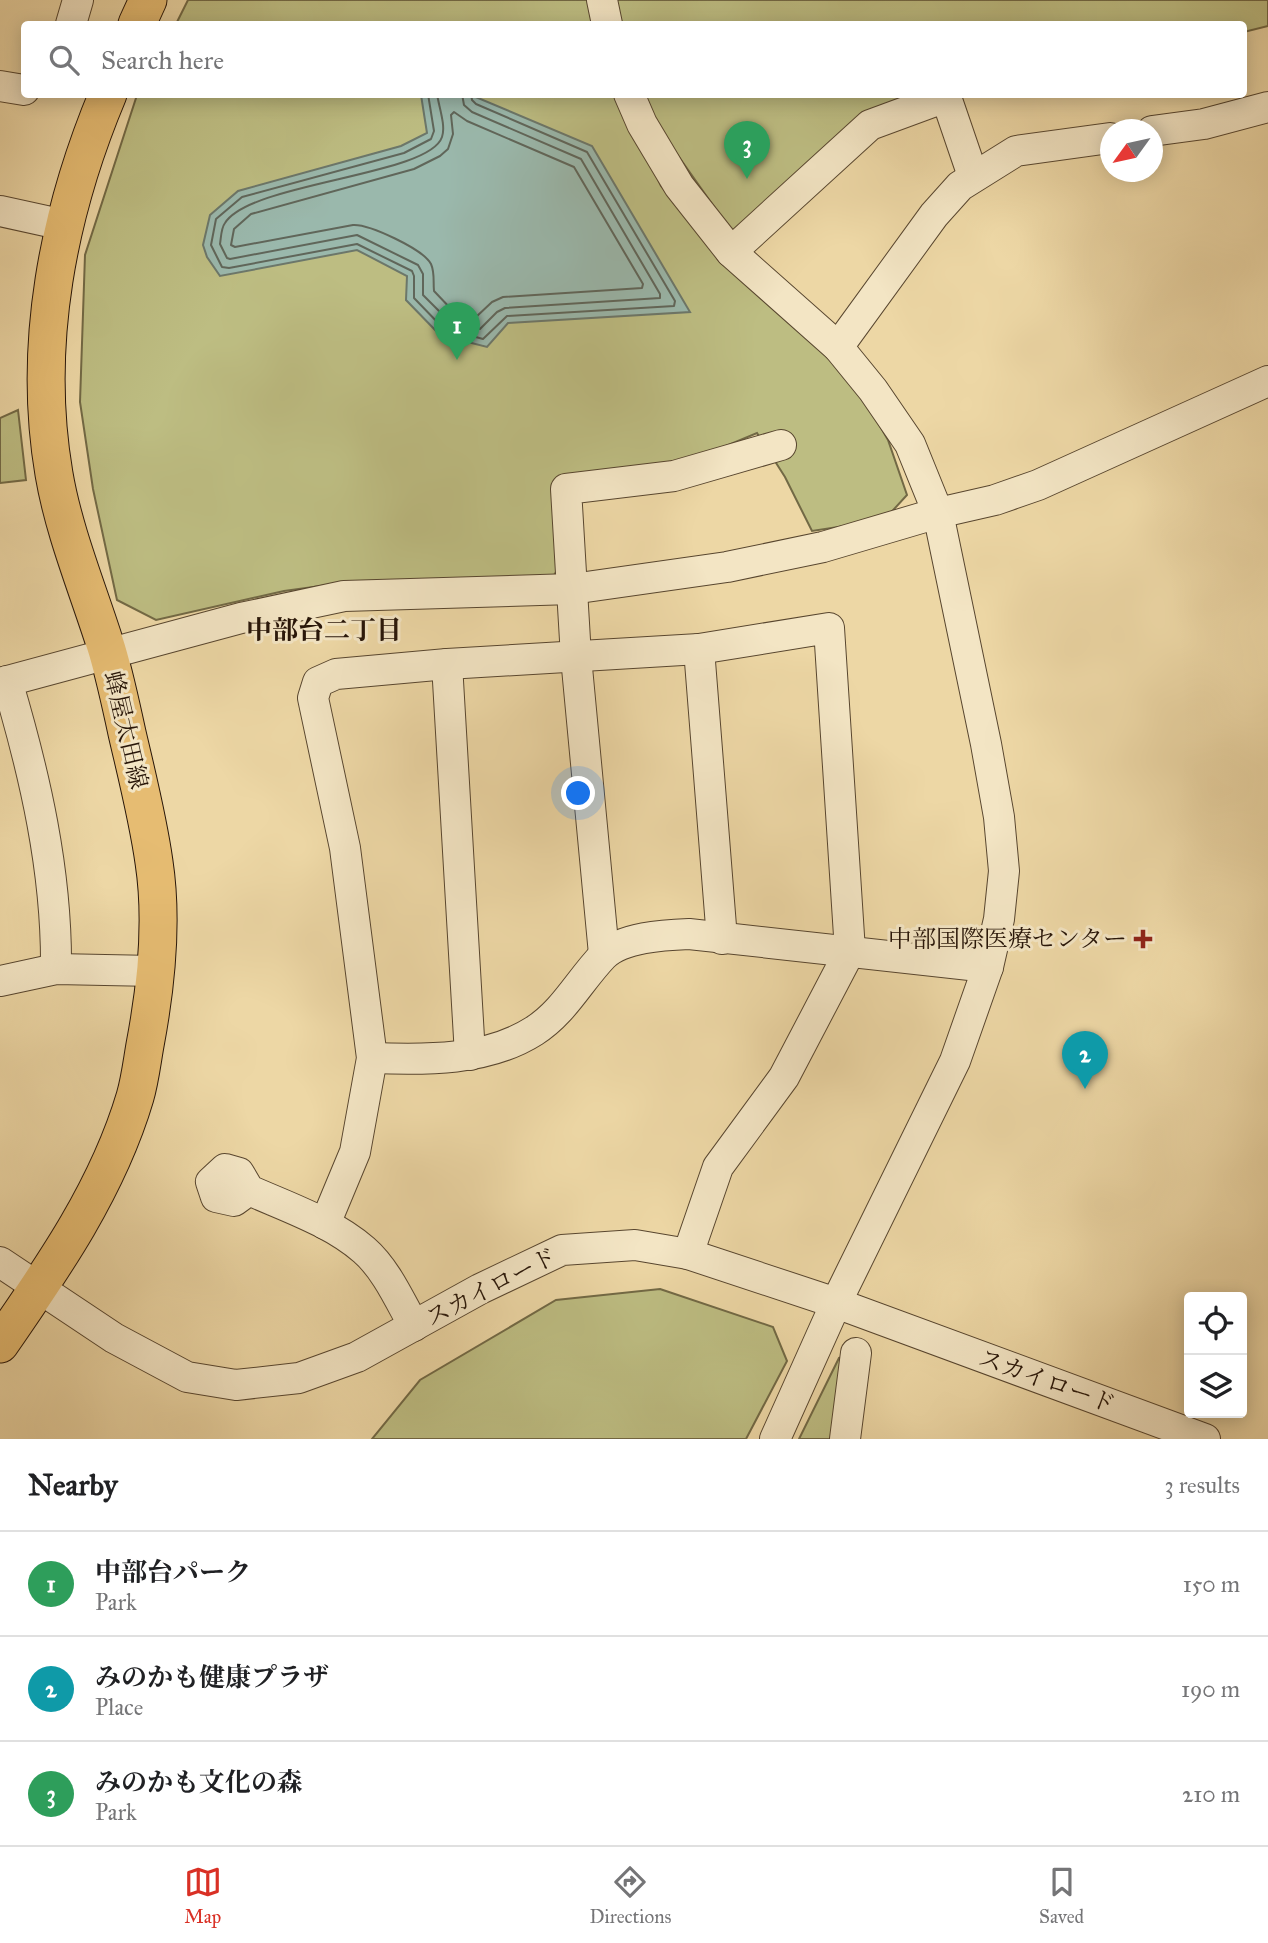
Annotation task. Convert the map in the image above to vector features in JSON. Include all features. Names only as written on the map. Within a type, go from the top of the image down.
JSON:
[{"type":"main road","points":[[139,21],[148,0]]},
{"type":"main road","name":"蜂屋太田線","points":[[0,1344],[75,1233],[114,1157],[136,1095],[150,1017],[154,971],[158,919],[155,863],[139,781],[108,655],[69,533],[54,475],[45,394],[48,329],[64,225],[88,141],[106,98]]},
{"type":"street","points":[[72,21],[78,0]]},
{"type":"street","points":[[602,0],[606,21]]},
{"type":"street","points":[[0,86],[21,90]]},
{"type":"street","points":[[631,98],[642,124],[679,186],[731,252],[838,347],[873,390],[910,444],[938,513],[999,817],[1004,871],[999,919],[989,967],[955,1061],[836,1303],[775,1439]]},
{"type":"street","points":[[731,252],[870,125],[943,98]]},
{"type":"street","points":[[946,98],[973,176]]},
{"type":"street","points":[[1163,130],[1204,124],[1268,107]]},
{"type":"street","points":[[838,347],[933,215],[960,186],[1016,152],[1100,140]]},
{"type":"street","points":[[0,211],[64,225]]},
{"type":"street","points":[[56,970],[51,879],[44,835],[30,758],[4,682],[241,618],[344,596],[572,589],[727,567],[822,547],[938,513],[995,500],[1038,485],[1268,381]]},
{"type":"street","points":[[604,954],[576,657],[566,489],[674,477],[781,445]]},
{"type":"street","points":[[325,1224],[355,1152],[372,1058],[345,848],[313,698],[318,682],[336,674],[447,664],[699,649],[829,628],[850,951],[784,1077],[718,1167],[688,1254]]},
{"type":"street","points":[[699,649],[722,939]]},
{"type":"street","points":[[447,664],[470,1055]]},
{"type":"street","points":[[372,1058],[470,1055],[510,1043],[534,1031],[559,1011],[604,954],[651,935],[689,934],[989,967]]},
{"type":"street","points":[[0,981],[56,970],[154,971]]},
{"type":"street","points":[[249,1190],[325,1224],[364,1250],[385,1275],[414,1326]]},
{"type":"street","name":"スカイロード","points":[[0,1262],[114,1338],[187,1377],[236,1385],[299,1378],[357,1357],[480,1289],[562,1250],[635,1245],[688,1254],[836,1303],[1205,1439]]},
{"type":"street","points":[[845,1439],[856,1353]]},
{"type":"green space","points":[[188,0],[590,0],[594,21],[178,21]]},
{"type":"green space","points":[[613,0],[1268,0],[1268,26],[1247,31],[1247,21],[617,21]]},
{"type":"green space","points":[[136,98],[620,98],[661,186],[706,239],[763,289],[860,391],[888,440],[907,495],[884,520],[812,531],[785,477],[757,433],[653,472],[557,483],[560,566],[550,581],[350,582],[284,591],[156,620],[117,600],[93,489],[80,402],[85,255]]},
{"type":"green space","points":[[645,98],[933,98],[734,235],[655,123]]},
{"type":"green space","points":[[18,410],[26,480],[0,483],[0,418]]},
{"type":"green space","points":[[660,1289],[773,1327],[787,1361],[746,1439],[372,1439],[420,1380],[556,1300]]},
{"type":"green space","points":[[864,1353],[842,1439],[799,1439],[839,1358]]},
{"type":"water","points":[[421,98],[478,98],[592,146],[690,312],[508,323],[487,347],[440,335],[406,300],[407,276],[357,250],[220,276],[207,257],[203,245],[210,215],[238,191],[401,146],[427,133]]},
{"type":"place","name":"みのかも文化の森","points":[[747,179]]},
{"type":"place","name":"中部台パーク","points":[[457,360]]},
{"type":"place","name":"中部国際医療センター","points":[[1143,939]]},
{"type":"place","name":"みのかも健康プラザ","points":[[1085,1089]]},
{"type":"district","name":"中部台二丁目","points":[[324,630]]}]
